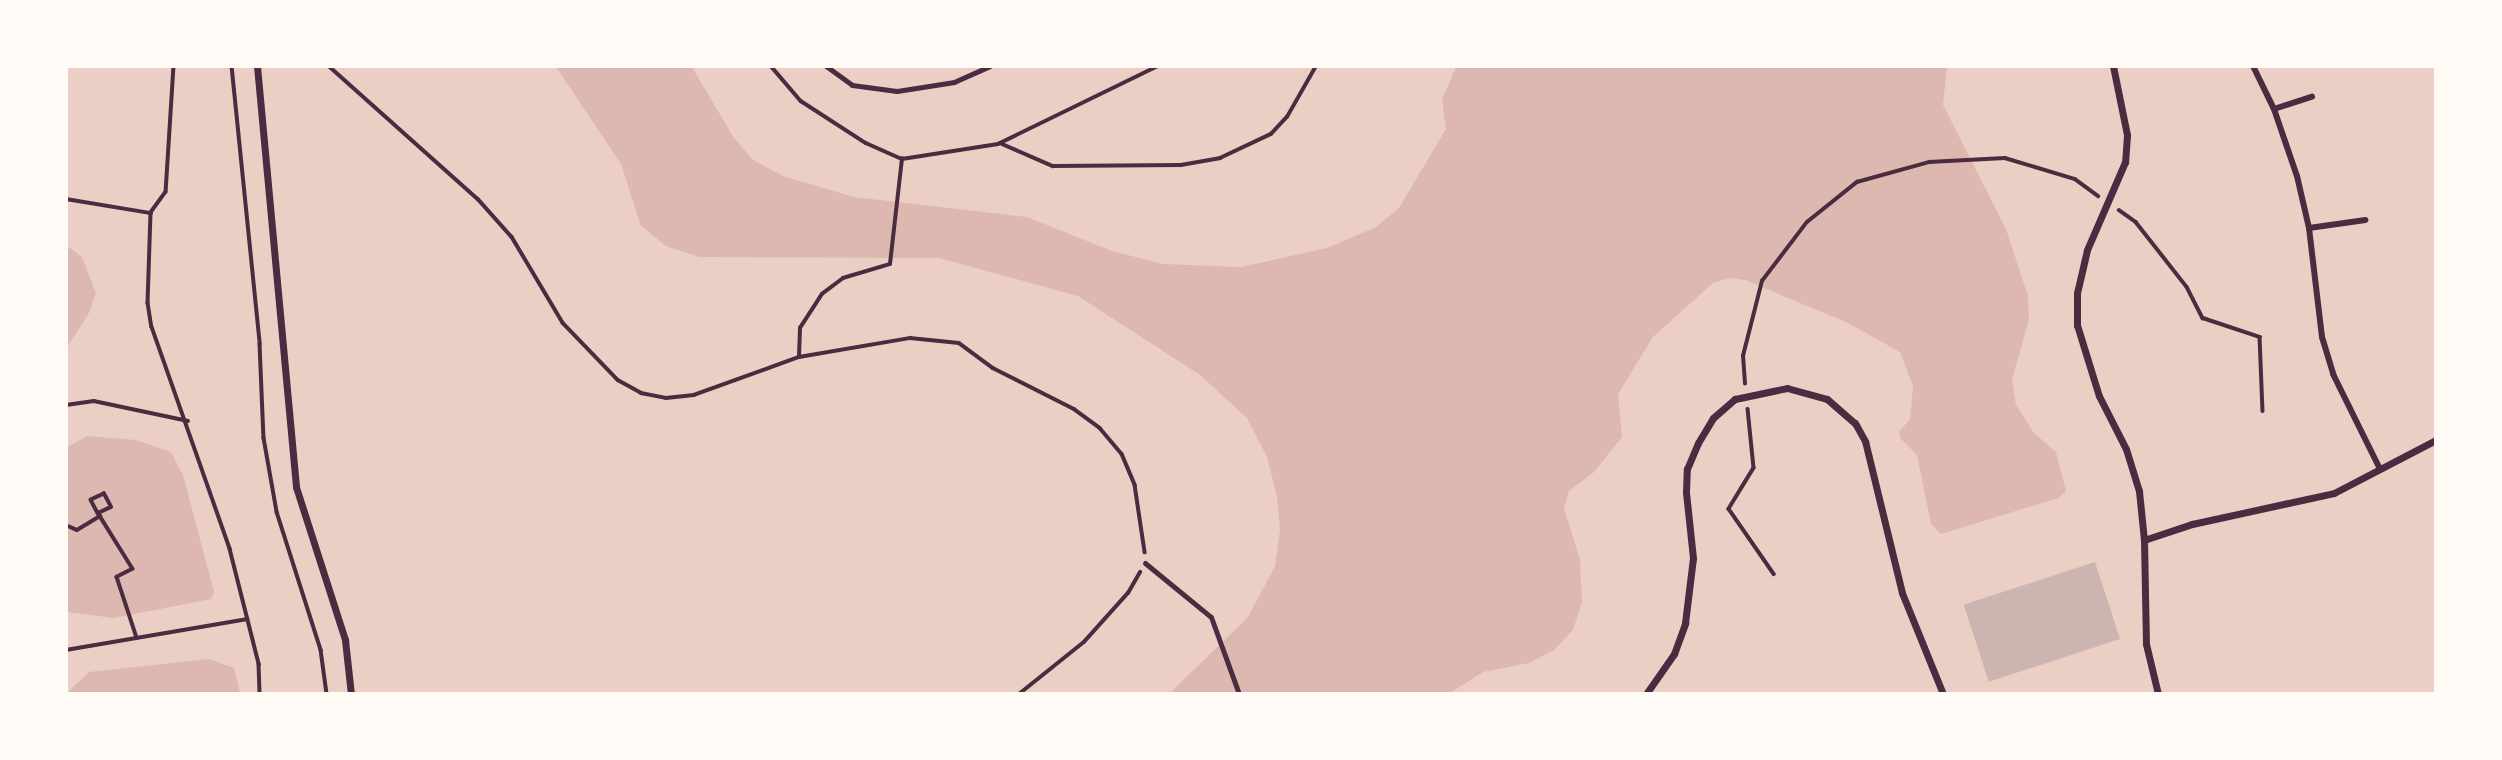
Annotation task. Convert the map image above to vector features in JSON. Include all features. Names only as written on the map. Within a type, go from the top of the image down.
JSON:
[{"type":"street","points":[[257,66],[296,487],[345,640],[351,694]]},
{"type":"street","points":[[2113,66],[2127,135],[2125,162],[2087,250],[2077,293],[2077,325],[2099,396],[2126,449],[2139,491],[2144,540],[2146,644],[2158,694]]},
{"type":"street","points":[[2253,66],[2274,109],[2309,229],[2322,337],[2351,416],[2380,469]]},
{"type":"street","points":[[2274,109],[2312,97]]},
{"type":"street","points":[[2309,229],[2365,220]]},
{"type":"street","points":[[1646,694],[1674,654],[1685,623],[1693,558],[1688,470],[1713,418],[1723,407],[1746,395],[1771,389],[1808,392],[1827,400],[1855,423],[1873,461],[1902,593],[1943,694]]},
{"type":"street","points":[[2144,540],[2231,514],[2310,501],[2435,440]]},
{"type":"lane","points":[[826,66],[852,85],[897,91],[954,82],[990,66]]},
{"type":"lane","points":[[1145,563],[1211,617],[1239,694]]},
{"type":"path","points":[[174,66],[166,192],[151,213],[150,315],[188,421],[248,619],[259,664],[260,694]]},
{"type":"path","points":[[232,66],[260,344],[264,438],[276,512],[321,650],[327,694]]},
{"type":"path","points":[[328,66],[478,199],[512,237],[563,323],[618,380],[641,393],[667,398],[694,395],[799,357],[910,338],[959,343],[993,368],[1074,409],[1122,454],[1135,485],[1145,563],[1128,593],[1084,642],[1019,694]]},
{"type":"path","points":[[771,66],[810,107],[866,143],[902,159],[941,156],[1000,143],[1158,66]]},
{"type":"path","points":[[1000,143],[1053,166],[1181,165],[1220,158],[1271,134],[1287,117],[1317,66]]},
{"type":"path","points":[[1774,574],[1728,509],[1754,468],[1743,356],[1762,281],[1807,222],[1857,182],[1929,162],[2005,158],[2075,179],[2136,222],[2187,287],[2203,318],[2260,337],[2263,411]]},
{"type":"path","points":[[799,357],[800,328],[822,293],[861,271],[890,264],[902,159]]},
{"type":"path","points":[[66,199],[151,213]]},
{"type":"path","points":[[66,405],[94,401],[188,421]]},
{"type":"path","points":[[66,525],[77,530],[99,514],[111,507],[104,494],[91,500],[99,514],[133,569],[117,577],[137,638]]},
{"type":"path","points":[[66,650],[248,619]]},
{"type":"shaded area","points":[[66,67],[2435,67],[2435,693],[66,693]]},
{"type":"shaded area","points":[[556,67],[692,67],[734,138],[753,160],[783,176],[854,197],[1027,217],[1112,251],[1163,264],[1241,267],[1327,248],[1376,227],[1399,208],[1446,129],[1442,100],[1456,67],[1947,67],[1943,105],[2006,229],[2028,296],[2029,319],[2012,380],[2016,405],[2034,433],[2056,452],[2066,491],[2058,498],[1941,534],[1931,524],[1917,455],[1900,438],[1899,432],[1910,419],[1913,386],[1900,352],[1848,323],[1745,280],[1730,278],[1713,283],[1653,337],[1618,394],[1622,437],[1594,472],[1569,491],[1564,509],[1580,559],[1582,602],[1573,630],[1554,650],[1529,663],[1483,672],[1450,693],[1170,693],[1248,617],[1275,566],[1280,530],[1277,497],[1267,457],[1247,418],[1200,375],[1078,296],[939,258],[699,257],[666,246],[641,226],[621,164]]},
{"type":"shaded area","points":[[67,246],[82,257],[96,293],[88,315],[67,347]]},
{"type":"shaded area","points":[[88,436],[136,440],[171,452],[183,475],[214,592],[211,599],[114,618],[67,612],[66,447]]},
{"type":"shaded area","points":[[209,659],[234,668],[240,693],[67,693],[89,672]]},
{"type":"building","points":[[2095,562],[2120,639],[1989,682],[1964,605]]}]
